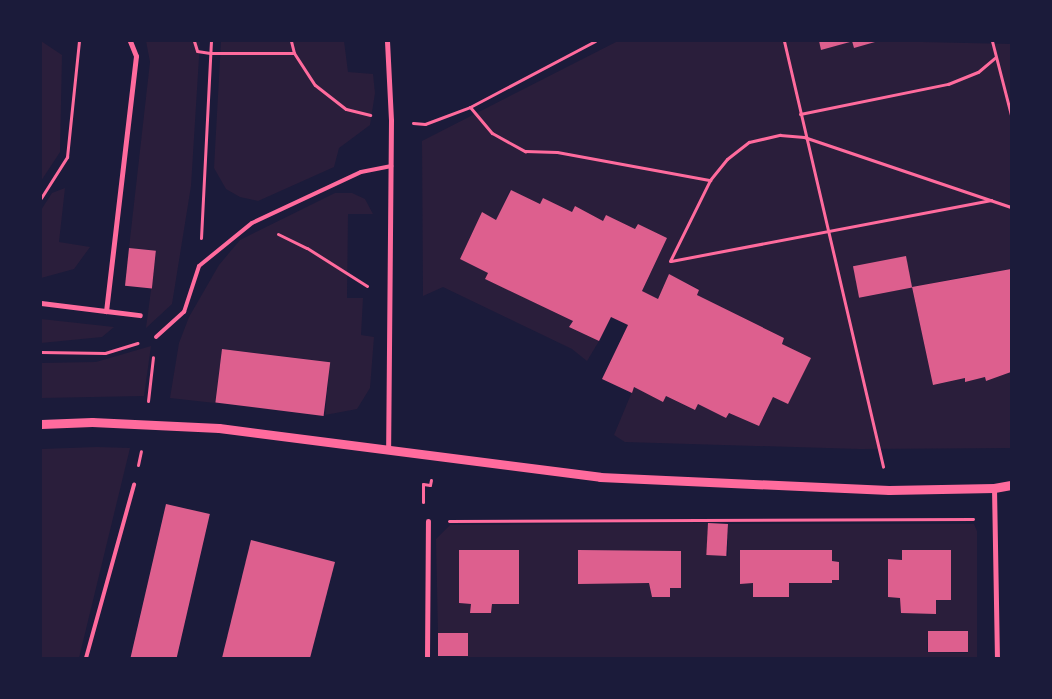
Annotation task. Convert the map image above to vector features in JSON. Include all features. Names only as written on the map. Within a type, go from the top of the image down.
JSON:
[{"type":"street","points":[[106,311],[136,56],[130,41]]},
{"type":"street","points":[[387,41],[391,120],[388,449]]},
{"type":"street","points":[[41,303],[140,315]]},
{"type":"street","points":[[41,424],[92,422],[164,424],[388,449],[600,477],[889,490],[994,488],[1011,485]]},
{"type":"street","points":[[994,488],[997,658]]},
{"type":"street","points":[[427,658],[428,521]]},
{"type":"lane","points":[[156,337],[184,312],[199,266],[252,222],[361,172],[391,166]]},
{"type":"lane","points":[[86,658],[134,485]]},
{"type":"path","points":[[41,198],[67,157],[79,41]]},
{"type":"path","points":[[194,41],[197,50],[210,53],[294,53]]},
{"type":"path","points":[[199,266],[211,41]]},
{"type":"path","points":[[291,41],[294,53],[315,85],[346,109],[391,120],[425,124],[470,107],[596,41]]},
{"type":"path","points":[[784,41],[804,137],[828,230],[889,490]]},
{"type":"path","points":[[992,41],[1011,115]]},
{"type":"path","points":[[800,114],[948,84],[978,72],[996,57]]},
{"type":"path","points":[[470,107],[492,133],[525,151],[558,152],[710,180]]},
{"type":"path","points":[[993,200],[670,261],[710,180],[727,159],[749,142],[780,136],[804,137],[993,200],[1011,207]]},
{"type":"path","points":[[252,222],[307,248],[374,291],[389,296]]},
{"type":"path","points":[[41,352],[105,353],[156,337]]},
{"type":"path","points":[[423,489],[423,484],[430,485],[431,480]]},
{"type":"path","points":[[428,521],[996,518]]},
{"type":"shaded area","points":[[41,41],[62,55],[60,152],[41,181]]},
{"type":"shaded area","points":[[146,41],[200,41],[191,186],[172,304],[146,328],[156,252],[129,248],[150,62]]},
{"type":"shaded area","points":[[221,41],[344,41],[348,72],[373,74],[375,93],[370,125],[339,148],[334,167],[258,201],[240,197],[226,189],[214,168]]},
{"type":"shaded area","points":[[618,41],[819,41],[821,50],[852,41],[854,48],[877,41],[1011,44],[1011,269],[981,276],[980,273],[912,288],[934,385],[965,378],[966,381],[985,377],[986,381],[1011,372],[1011,448],[860,449],[625,442],[614,435],[634,387],[663,401],[666,396],[694,410],[698,404],[726,418],[729,413],[759,426],[773,397],[784,338],[697,295],[699,289],[670,275],[658,299],[642,291],[667,238],[638,224],[635,229],[606,215],[603,221],[575,206],[572,212],[543,198],[540,204],[510,190],[496,220],[482,213],[460,259],[488,273],[486,279],[573,321],[569,327],[599,341],[587,361],[572,349],[443,287],[423,296],[422,141]],"holes":[[[853,267],[912,287],[860,298]]]},
{"type":"shaded area","points":[[65,188],[59,242],[90,247],[74,269],[41,278],[41,210],[52,193]]},
{"type":"shaded area","points":[[335,193],[352,193],[365,199],[373,214],[348,214],[347,298],[363,298],[361,335],[374,337],[370,388],[357,409],[325,415],[330,362],[222,349],[215,403],[170,398],[179,343],[189,317],[219,265],[240,240]]},
{"type":"shaded area","points":[[41,319],[114,327],[102,337],[41,343]]},
{"type":"shaded area","points":[[151,346],[144,396],[41,398],[41,363],[96,362]]},
{"type":"shaded area","points":[[130,448],[79,658],[41,658],[41,449]]},
{"type":"shaded area","points":[[708,523],[708,555],[728,556],[728,524],[974,524],[977,531],[977,658],[438,658],[468,656],[438,633],[436,539],[450,525]],"holes":[[[459,550],[519,550],[519,604],[492,604],[491,613],[471,613],[471,604],[459,603]],[[578,550],[681,551],[681,588],[670,588],[652,597],[649,583]],[[832,550],[832,561],[839,562],[839,580],[832,580],[832,583],[789,583],[789,597],[753,597],[753,583],[740,583]],[[902,550],[951,550],[950,600],[888,596],[888,559],[902,560]],[[928,631],[968,631],[968,653],[927,652]]]},
{"type":"building","points":[[819,41],[850,41],[850,42],[821,50]]},
{"type":"building","points":[[852,41],[875,41],[875,42],[854,48]]},
{"type":"building","points":[[511,190],[540,204],[543,198],[572,212],[575,206],[603,221],[606,215],[635,229],[638,224],[667,238],[642,291],[658,299],[669,274],[699,290],[697,295],[784,338],[782,344],[811,358],[788,404],[773,397],[759,426],[729,413],[726,418],[698,404],[695,410],[666,396],[663,402],[634,387],[632,393],[602,379],[628,325],[611,317],[599,341],[569,327],[573,321],[485,279],[488,273],[460,259],[482,212],[496,220]]},
{"type":"building","points":[[129,248],[156,251],[152,289],[125,286]]},
{"type":"building","points":[[906,256],[912,287],[859,298],[853,266]]},
{"type":"building","points":[[1011,269],[1011,372],[986,381],[985,377],[965,382],[965,378],[933,385],[912,287]]},
{"type":"building","points":[[222,349],[330,362],[324,416],[215,403]]},
{"type":"building","points":[[166,504],[210,514],[177,658],[130,658]]},
{"type":"building","points":[[708,523],[728,524],[726,556],[706,555]]},
{"type":"building","points":[[251,540],[335,562],[310,658],[222,658]]},
{"type":"building","points":[[459,550],[519,550],[519,604],[492,604],[491,613],[470,613],[471,604],[459,603]]},
{"type":"building","points":[[578,550],[681,551],[681,588],[670,588],[670,597],[652,597],[649,583],[578,584]]},
{"type":"building","points":[[740,550],[832,550],[832,561],[839,562],[839,580],[832,580],[832,583],[789,583],[789,597],[753,597],[753,583],[740,584]]},
{"type":"building","points":[[902,550],[951,550],[951,600],[936,600],[936,614],[901,613],[900,598],[888,597],[888,559],[902,560]]},
{"type":"building","points":[[928,631],[968,631],[968,652],[928,652]]},
{"type":"building","points":[[438,633],[468,633],[468,656],[438,656]]}]
